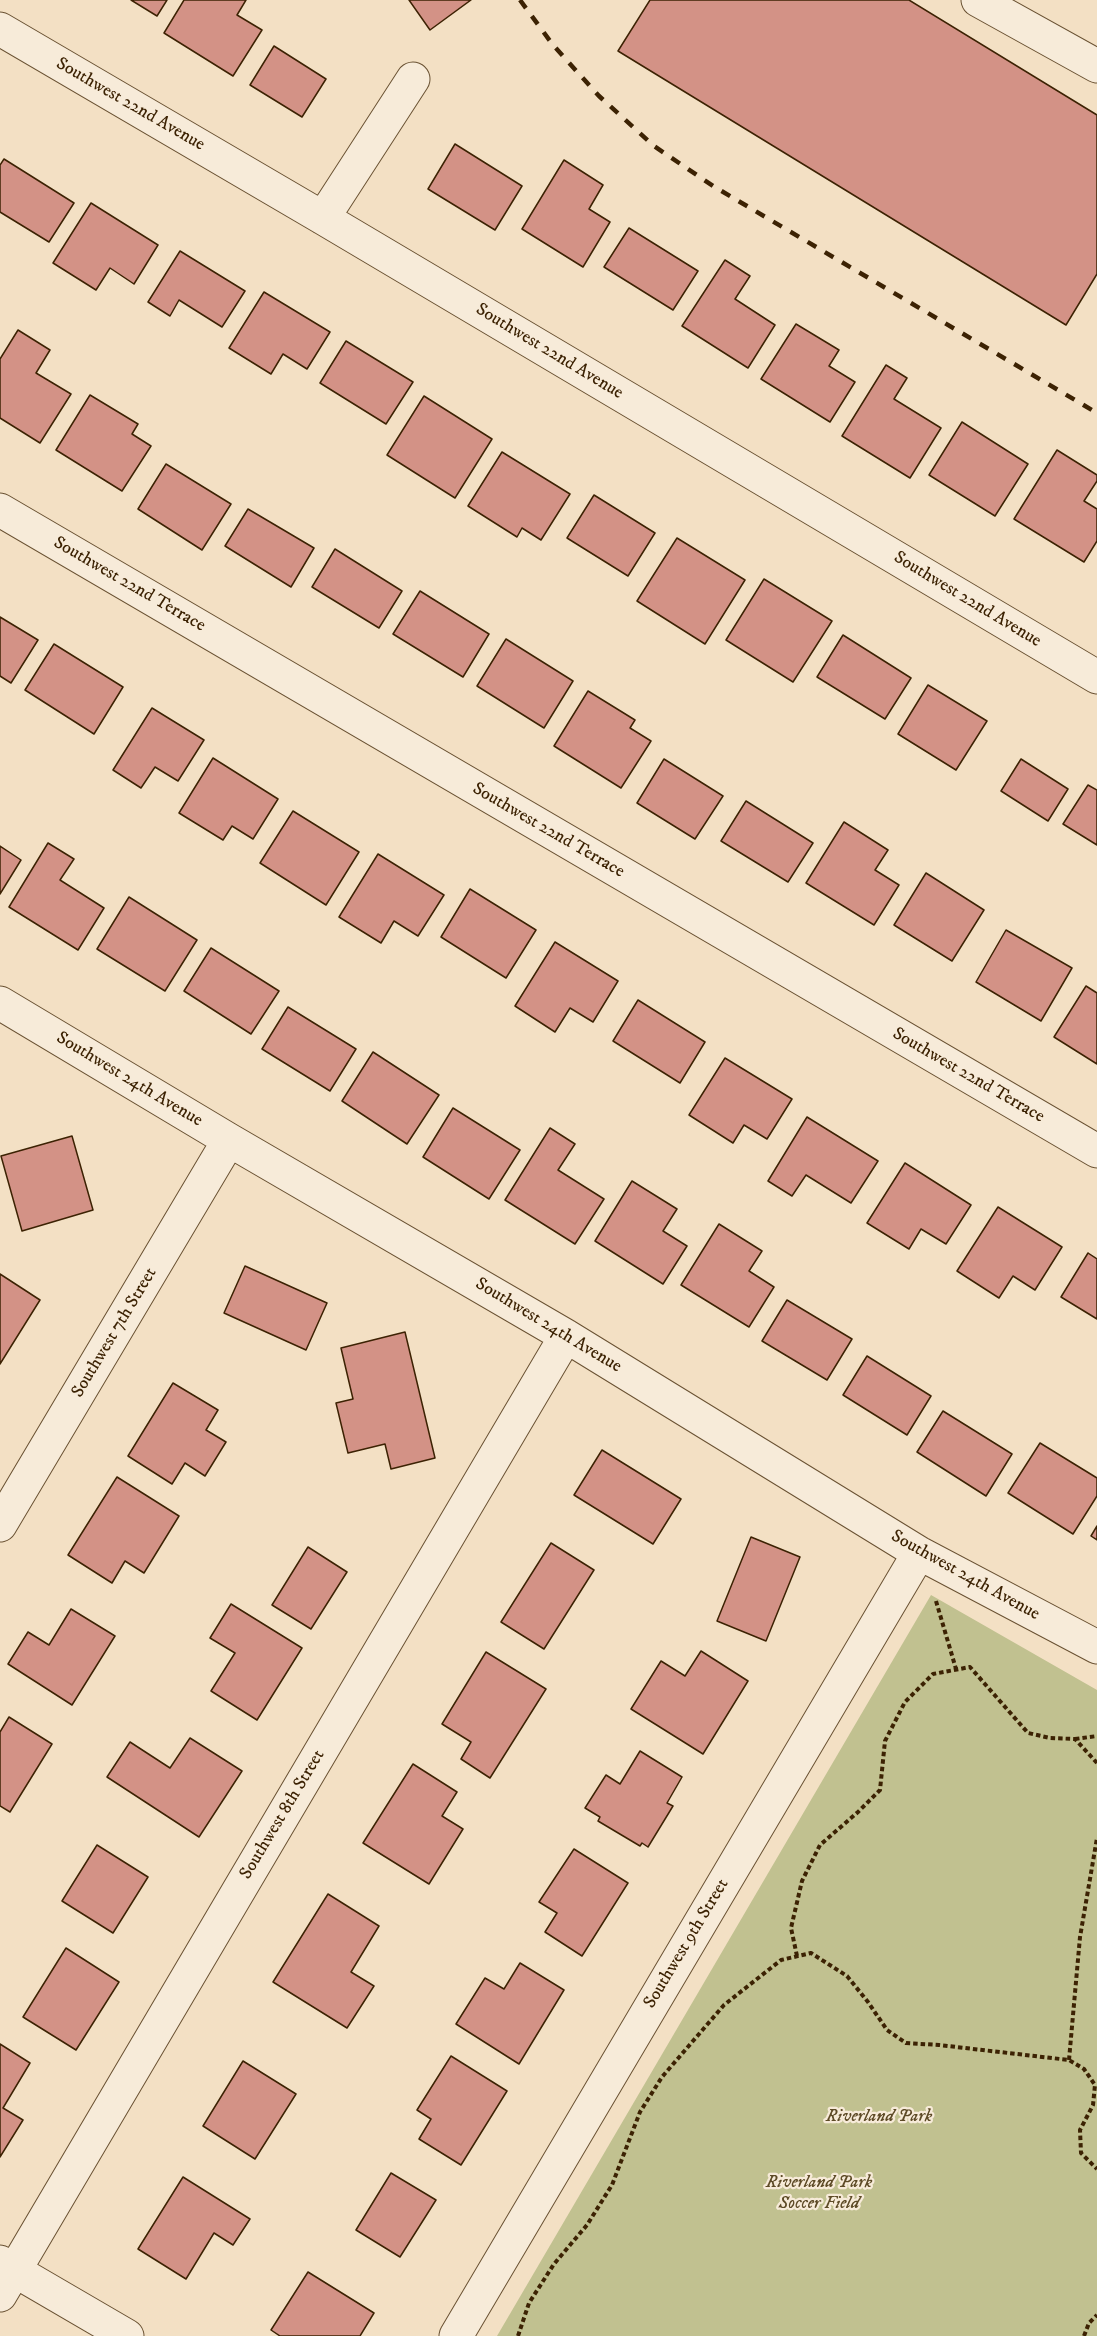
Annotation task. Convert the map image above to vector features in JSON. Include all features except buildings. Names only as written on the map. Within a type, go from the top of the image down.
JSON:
[{"type":"street","points":[[978,0],[1097,66]]},
{"type":"street","points":[[1021,0],[1097,45]]},
{"type":"street","name":"Southwest 22nd Avenue","points":[[0,29],[1097,677]]},
{"type":"street","points":[[323,218],[413,79]]},
{"type":"street","name":"Southwest 22nd Terrace","points":[[0,510],[1097,1151]]},
{"type":"street","name":"Southwest 24th Avenue","points":[[0,1003],[229,1140],[566,1336],[918,1553],[1097,1647]]},
{"type":"street","name":"Southwest 7th Street","points":[[0,1526],[229,1140]]},
{"type":"street","name":"Southwest 8th Street","points":[[5,2276],[566,1336]]},
{"type":"street","name":"Southwest 9th Street","points":[[456,2336],[918,1553]]},
{"type":"street","points":[[5,2276],[127,2336]]},
{"type":"path","points":[[935,1595],[956,1670]]},
{"type":"path","points":[[797,1956],[791,1928],[801,1881],[820,1845],[880,1790],[885,1741],[905,1702],[933,1674],[970,1667],[1028,1733],[1050,1738],[1075,1739],[1097,1736]]},
{"type":"path","points":[[1075,1739],[1097,1763]]},
{"type":"path","points":[[1069,2060],[1080,1937],[1097,1838]]},
{"type":"path","points":[[519,2336],[529,2303],[612,2185],[640,2112],[662,2077],[724,2005],[781,1960],[811,1953],[847,1976],[887,2031],[906,2043],[1069,2060],[1084,2069],[1095,2085],[1093,2105]]},
{"type":"path","points":[[1097,2100],[1080,2130],[1081,2153],[1097,2169]]},
{"type":"path","points":[[1084,2336],[1089,2323],[1097,2315]]},
{"type":"green space","name":"Riverland Park","points":[[931,1595],[1097,1690],[1097,2336],[497,2336]]},
{"type":"railway","points":[[520,0],[553,45],[599,96],[654,146],[713,186],[1097,413]]},
{"type":"park label","name":"Riverland Park Soccer Field","points":[[819,2193]]}]
